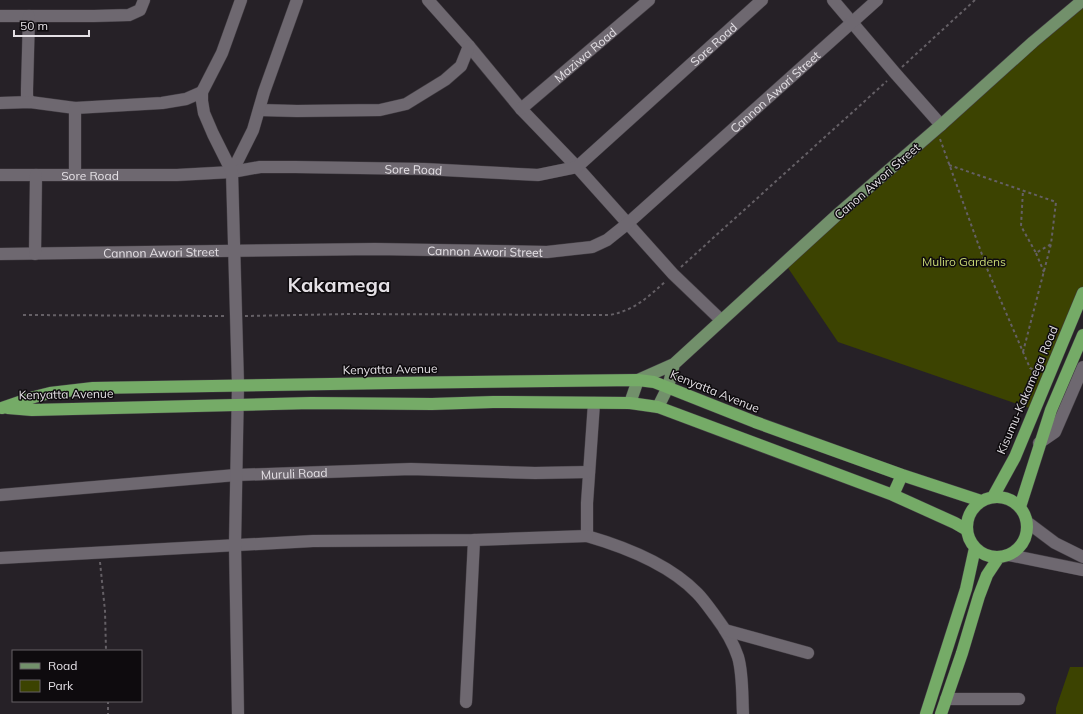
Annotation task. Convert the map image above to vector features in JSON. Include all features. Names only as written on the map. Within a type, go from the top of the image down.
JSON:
[{"type":"highway","name":"Kisumu-Kakamega Road","points":[[987,499],[1015,458],[1083,293]]},
{"type":"highway","points":[[1020,507],[1039,443],[1051,410],[1083,335]]},
{"type":"highway","name":"Kenyatta Avenue","points":[[1,408],[50,393],[93,388],[638,380],[654,382],[755,422],[902,474],[987,499]]},
{"type":"highway","points":[[493,402],[494,382]]},
{"type":"highway","points":[[391,404],[392,383]]},
{"type":"highway","points":[[130,387],[131,406]]},
{"type":"highway","name":"Kenyatta Avenue","points":[[1,408],[32,410],[131,406],[311,403],[630,403],[658,407],[893,495],[967,530]]},
{"type":"highway","points":[[893,495],[902,474]]},
{"type":"highway","points":[[941,714],[987,575],[1004,556],[1018,549],[1024,541],[1027,532],[1027,522],[1020,507],[1008,499],[987,499],[975,507],[970,514],[967,522],[969,540],[982,554],[990,557],[1004,556]]},
{"type":"highway","points":[[926,714],[966,589],[975,548]]},
{"type":"main road","name":"Canon Awori Street","points":[[638,380],[674,364],[838,214],[939,127],[1033,42],[1083,0]]},
{"type":"main road","points":[[658,407],[668,387],[674,364]]},
{"type":"main road","points":[[630,403],[638,380]]},
{"type":"street","points":[[0,16],[129,15],[140,10],[144,0]]},
{"type":"street","points":[[238,714],[235,545],[238,385],[232,172],[204,113],[202,92],[222,53],[241,0]]},
{"type":"street","points":[[232,172],[253,130],[297,0]]},
{"type":"street","points":[[428,0],[521,109],[577,167],[673,274],[721,320]]},
{"type":"street","name":"Maziwa Road","points":[[521,109],[649,0]]},
{"type":"street","name":"Sore Road","points":[[0,175],[177,175],[232,172],[260,167],[295,167],[424,169],[538,175],[577,167],[762,0]]},
{"type":"street","points":[[833,0],[853,22],[939,127]]},
{"type":"street","name":"Cannon Awori Street","points":[[0,254],[375,249],[547,252],[592,247],[607,240],[627,224],[877,0]]},
{"type":"street","points":[[29,16],[27,96],[30,102]]},
{"type":"street","points":[[259,110],[380,110],[406,104],[445,80],[461,66],[468,46]]},
{"type":"street","points":[[0,103],[30,102],[75,108],[162,103],[186,99],[202,92]]},
{"type":"street","points":[[75,108],[75,174]]},
{"type":"street","points":[[35,254],[36,175]]},
{"type":"street","points":[[1039,443],[1055,432],[1083,367]]},
{"type":"street","points":[[587,536],[589,472],[594,403]]},
{"type":"street","name":"Muruli Road","points":[[0,494],[236,475],[411,469],[535,473],[589,472]]},
{"type":"street","points":[[1027,522],[1055,543],[1083,557]]},
{"type":"street","points":[[0,558],[99,554],[313,541],[474,540],[587,536],[615,544],[658,565],[678,576],[697,593],[726,630],[738,657],[743,714]]},
{"type":"street","points":[[466,702],[474,540]]},
{"type":"street","points":[[1004,556],[1083,570]]},
{"type":"street","points":[[726,630],[808,653]]},
{"type":"street","points":[[946,699],[1019,699]]},
{"type":"path","points":[[939,127],[949,165],[988,272],[1030,368],[1049,376]]},
{"type":"path","points":[[949,165],[1056,202],[1052,244],[1023,352]]},
{"type":"path","points":[[1023,190],[1021,226],[1036,253],[1044,272]]},
{"type":"path","points":[[1036,253],[1052,244]]},
{"type":"path","points":[[23,315],[236,316]]},
{"type":"path","points":[[99,554],[105,611],[106,650]]},
{"type":"path","points":[[108,702],[108,714]]},
{"type":"green space","name":"Muliro Gardens","points":[[1083,0],[1083,295],[1035,410],[838,342],[784,262]]},
{"type":"green space","points":[[1070,667],[1083,667],[1083,714],[1056,714],[1056,708]]},
{"type":"district","name":"Kakamega","points":[[339,284]]}]
